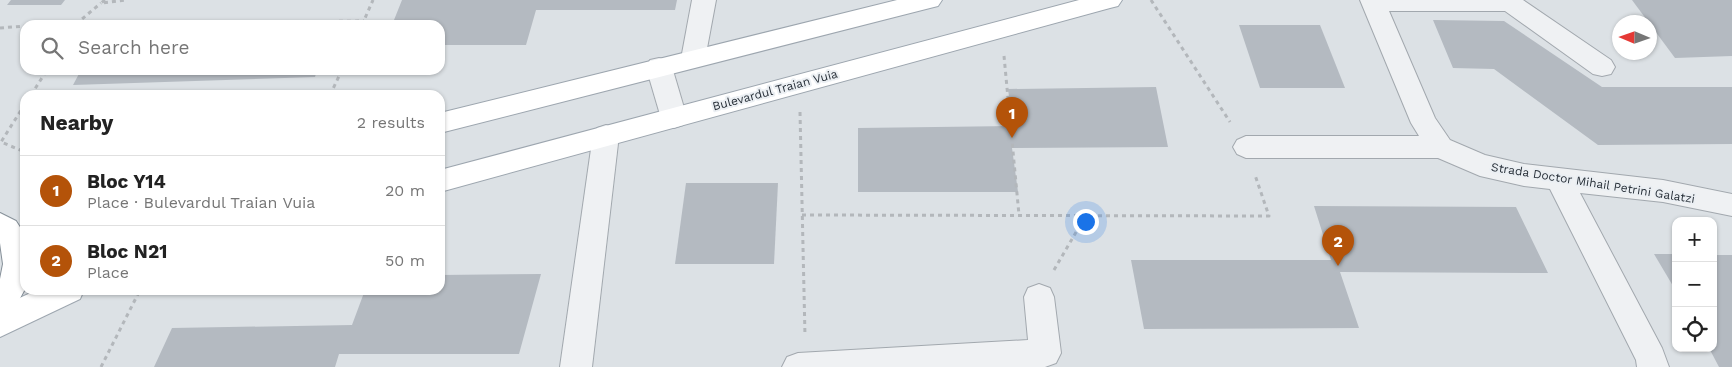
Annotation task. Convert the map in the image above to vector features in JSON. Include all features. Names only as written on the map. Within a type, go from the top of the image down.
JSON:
[{"type":"main road","points":[[445,122],[930,0]]},
{"type":"main road","name":"Bulevardul Traian Vuia","points":[[445,180],[1110,0]]},
{"type":"main road","points":[[0,306],[15,277],[18,250],[11,228]]},
{"type":"main road","points":[[0,323],[23,310],[58,295]]},
{"type":"street","points":[[693,59],[704,0]]},
{"type":"street","points":[[1373,2],[1510,3],[1602,68]]},
{"type":"street","name":"Strada Doctor Mihail Petrini Galatzi","points":[[1373,2],[1424,123],[1441,147],[1480,165],[1524,175],[1663,191],[1732,205]]},
{"type":"street","points":[[659,67],[674,118]]},
{"type":"street","points":[[576,367],[606,136]]},
{"type":"street","points":[[1246,147],[1441,147]]},
{"type":"street","points":[[1559,179],[1651,358],[1653,367]]},
{"type":"street","points":[[798,367],[1046,353],[1039,297]]},
{"type":"path","points":[[81,20],[105,0]]},
{"type":"path","points":[[102,3],[126,0]]},
{"type":"path","points":[[364,20],[373,0]]},
{"type":"path","points":[[802,215],[1269,216],[1246,147],[1150,0]]},
{"type":"path","points":[[0,28],[20,26]]},
{"type":"path","points":[[1002,29],[1019,214]]},
{"type":"path","points":[[34,90],[44,75]]},
{"type":"path","points":[[332,90],[340,75]]},
{"type":"path","points":[[800,84],[806,367]]},
{"type":"path","points":[[20,112],[1,142],[20,150]]},
{"type":"path","points":[[1039,297],[1086,215]]},
{"type":"path","points":[[101,367],[137,295]]},
{"type":"building","points":[[11,0],[65,0],[61,5],[7,5]]},
{"type":"building","points":[[402,0],[677,0],[675,10],[536,10],[526,45],[445,45],[445,20],[394,20]]},
{"type":"building","points":[[1632,0],[1732,0],[1732,56],[1675,58],[1657,34],[1657,15],[1643,15]]},
{"type":"building","points":[[1433,20],[1504,21],[1602,87],[1732,87],[1732,144],[1598,145],[1494,69],[1453,68]]},
{"type":"building","points":[[1239,25],[1320,25],[1345,88],[1260,88]]},
{"type":"building","points":[[78,75],[316,75],[315,77],[73,85]]},
{"type":"building","points":[[1156,87],[1168,147],[1012,148],[1018,192],[858,192],[858,128],[1013,126],[1008,89]]},
{"type":"building","points":[[686,183],[778,183],[774,264],[675,264]]},
{"type":"building","points":[[1314,206],[1516,207],[1548,273],[1340,272],[1359,328],[1144,329],[1131,260],[1331,260]]},
{"type":"building","points":[[1654,254],[1672,254],[1672,284]]},
{"type":"building","points":[[1717,255],[1732,255],[1732,367],[1719,367],[1711,352],[1717,352]]},
{"type":"building","points":[[541,274],[519,354],[339,354],[335,367],[154,367],[172,328],[352,325],[363,295],[445,295],[445,275]]},
{"type":"place","name":"Bloc Y14","points":[[1012,138]]},
{"type":"place","name":"Bloc N21","points":[[1338,266]]}]
